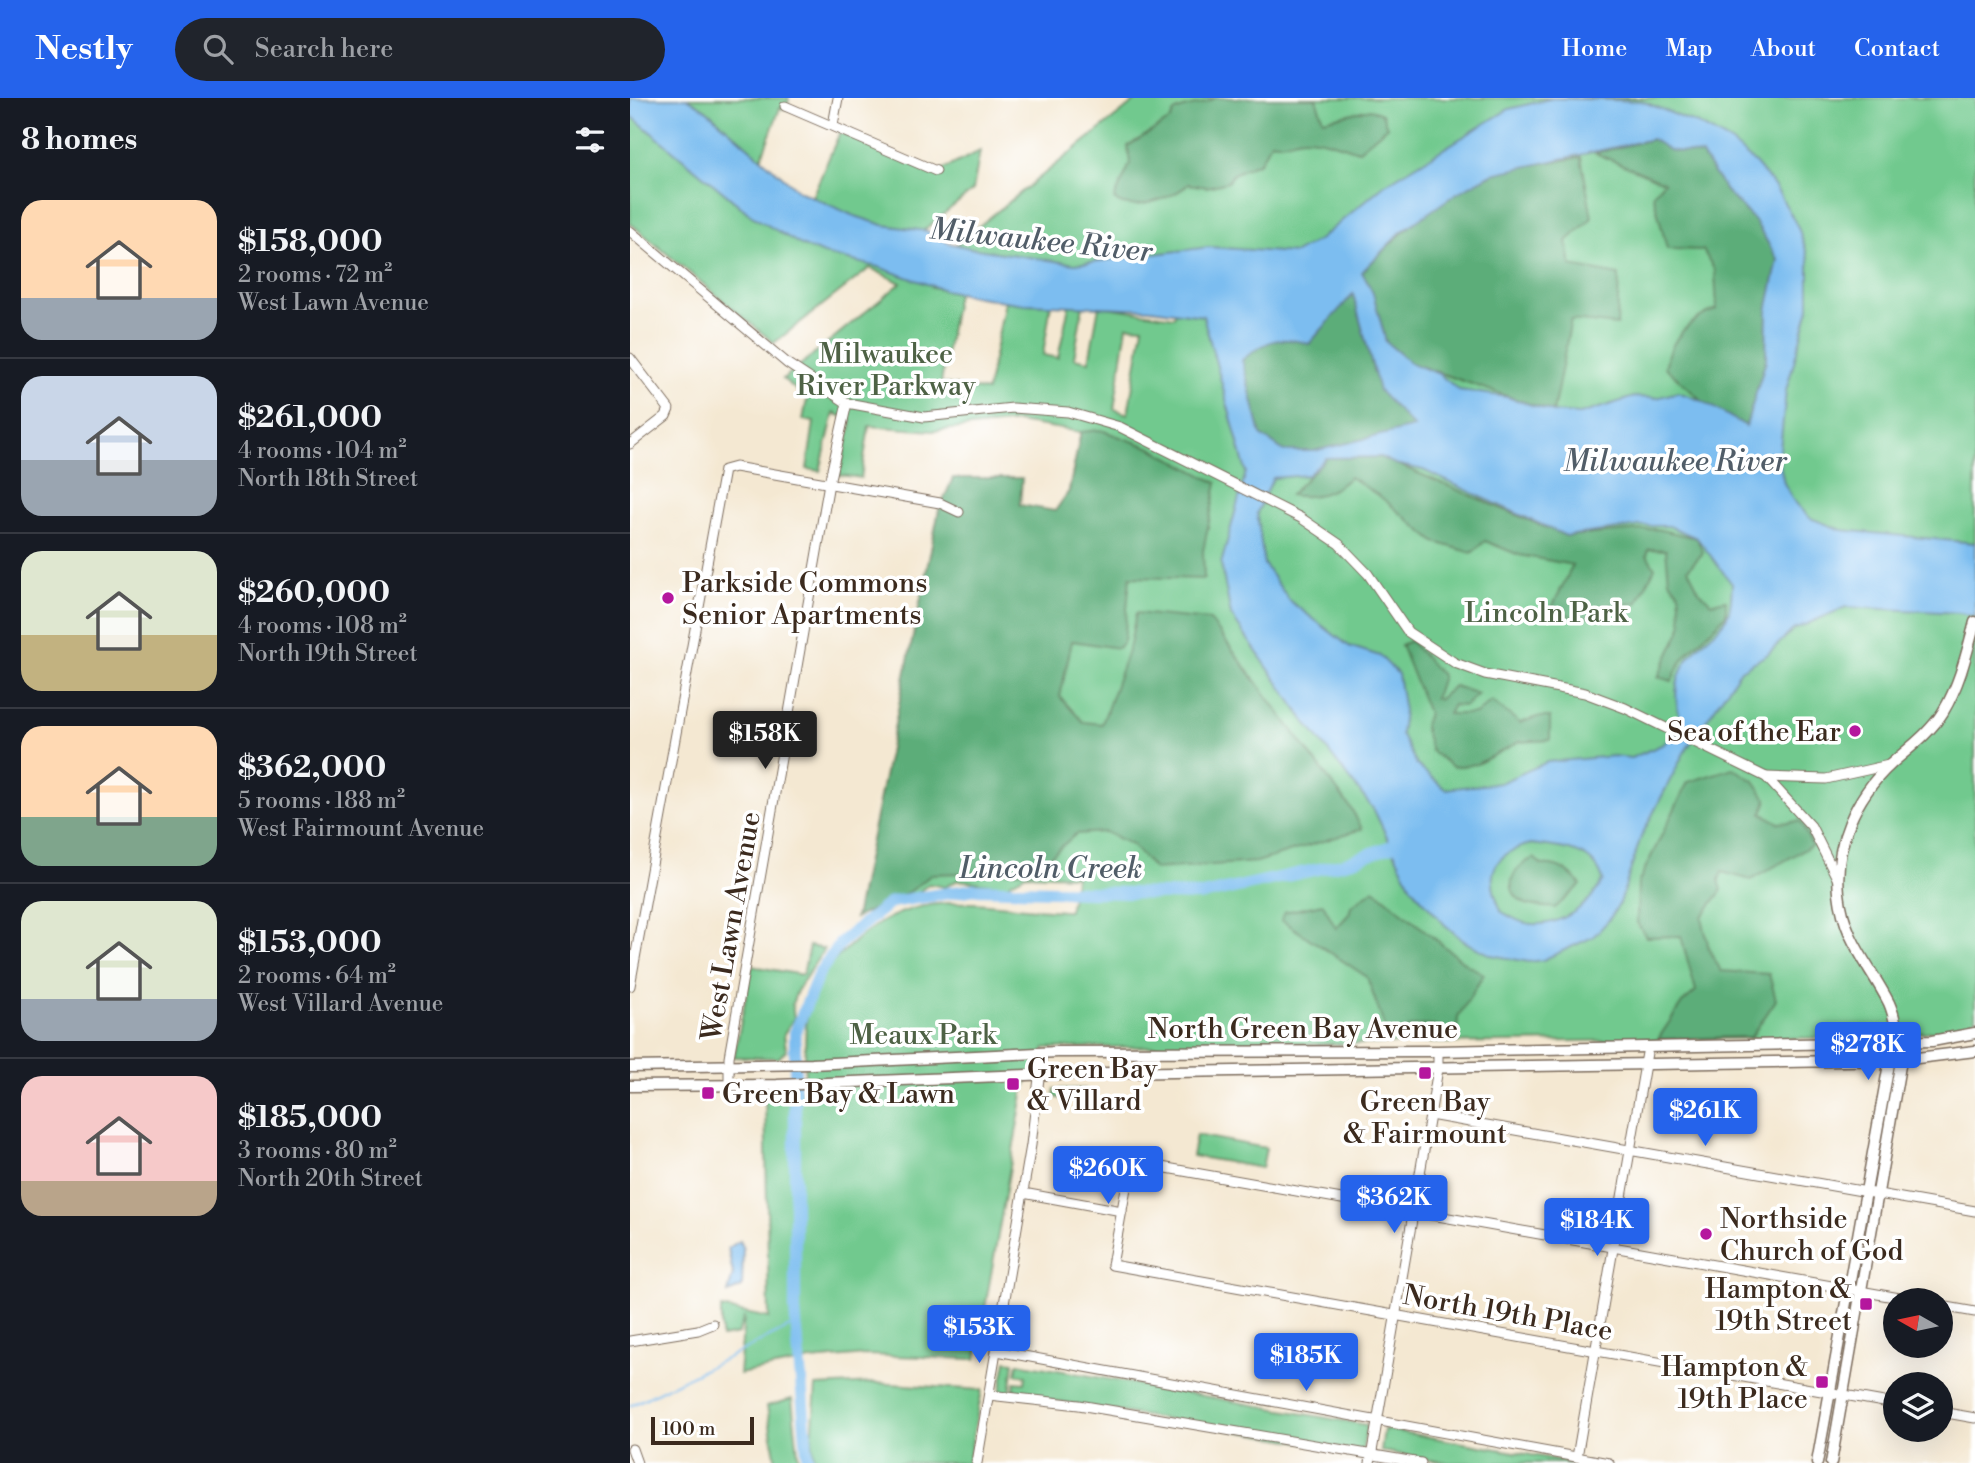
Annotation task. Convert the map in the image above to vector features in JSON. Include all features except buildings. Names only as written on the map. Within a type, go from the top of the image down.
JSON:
[{"type":"main road","points":[[1831,1463],[1901,1060],[1890,1006],[1855,949],[1844,922],[1838,880],[1845,835],[1855,810],[1889,765],[1943,713],[1964,665],[1975,622]]},
{"type":"main road","name":"North Green Bay Avenue","points":[[630,1067],[812,1064],[1042,1053],[1438,1051],[1898,1042],[1932,1041],[1975,1033]]},
{"type":"main road","points":[[1817,1463],[1888,1059],[1898,1042]]},
{"type":"main road","name":"North Green Bay Avenue","points":[[630,1086],[812,1084],[1042,1074],[1901,1060],[1975,1051]]},
{"type":"main road","points":[[755,1084],[775,1065]]},
{"type":"street","points":[[834,125],[838,98]]},
{"type":"street","points":[[785,106],[936,171]]},
{"type":"street","points":[[630,231],[789,364],[847,403],[924,417],[1013,408],[1068,412],[1120,427],[1301,517],[1339,544],[1368,574],[1408,632],[1455,663],[1485,674],[1584,693],[1656,723],[1766,777],[1811,827],[1838,880]]},
{"type":"street","points":[[630,358],[667,402],[669,409],[666,416],[630,444]]},
{"type":"street","name":"West Lawn Avenue","points":[[729,1084],[728,1064],[829,483],[847,403]]},
{"type":"street","points":[[630,985],[722,475],[727,468],[735,467],[940,503],[959,512]]},
{"type":"street","points":[[1766,777],[1826,779],[1889,765]]},
{"type":"street","points":[[1577,1457],[1648,1047]]},
{"type":"street","points":[[1371,1459],[1438,1069],[1438,1051]]},
{"type":"street","points":[[977,1463],[1042,1074],[1042,1053]]},
{"type":"street","points":[[1430,1115],[1975,1211]]},
{"type":"street","points":[[1023,1193],[1122,1211],[1133,1162],[1883,1295]]},
{"type":"street","name":"North 19th Place","points":[[1122,1211],[1112,1265],[1883,1402]]},
{"type":"street","points":[[1953,1308],[1975,1312]]},
{"type":"street","points":[[630,1341],[698,1330],[713,1324]]},
{"type":"street","points":[[996,1351],[1609,1463]]},
{"type":"street","points":[[989,1395],[1079,1405],[1371,1459],[1421,1463]]},
{"type":"street","points":[[1953,1414],[1975,1418]]},
{"type":"street","points":[[632,1449],[637,1463]]},
{"type":"green space","points":[[687,98],[789,98],[787,109],[780,108],[761,159],[706,110]]},
{"type":"green space","name":"Lincoln Park","points":[[1139,98],[1975,98],[1975,1027],[1879,1037],[1045,1048],[1024,1088],[976,1359],[866,1355],[811,1360],[739,1374],[744,1317],[738,1334],[721,1337],[721,1308],[769,1318],[765,1091],[804,1091],[807,1014],[814,990],[822,976],[837,957],[855,941],[880,922],[906,911],[958,903],[1069,911],[1076,876],[1026,874],[1005,886],[958,880],[945,887],[929,884],[916,894],[866,907],[939,510],[1027,526],[1059,540],[1081,432],[1017,422],[933,431],[869,426],[861,478],[839,475],[852,421],[834,413],[820,471],[807,469],[814,422],[803,420],[807,399],[783,379],[901,283],[870,268],[774,343],[630,223],[630,114],[752,216],[777,230],[812,197],[840,132],[934,174],[980,151],[973,190],[918,235],[931,287],[957,293],[941,383],[987,391],[1005,301],[1051,304],[1043,355],[1058,358],[1069,305],[1083,305],[1074,358],[1089,361],[1099,306],[1174,317],[1176,310],[949,250]],"holes":[[[1127,326],[1143,327],[1128,414],[1114,409]]]},
{"type":"green space","points":[[1215,98],[1316,98],[1323,120],[1370,109],[1382,114],[1387,127],[1358,151],[1311,138],[1271,142],[1260,162],[1233,174],[1228,182],[1207,187],[1188,184],[1163,199],[1141,205],[1121,203],[1114,199],[1130,164],[1128,146],[1170,120],[1174,112]]},
{"type":"green space","points":[[1653,139],[1669,150],[1702,155],[1726,191],[1755,221],[1778,260],[1767,311],[1766,360],[1746,426],[1702,401],[1665,367],[1672,346],[1683,330],[1698,318],[1717,309],[1715,271],[1703,250],[1667,249],[1653,194],[1664,182],[1595,153]]},
{"type":"green space","points":[[1581,157],[1592,218],[1567,241],[1571,266],[1619,275],[1617,325],[1571,320],[1553,412],[1411,363],[1386,342],[1373,293],[1362,272],[1391,244],[1438,204],[1472,183],[1512,168]]},
{"type":"green space","points":[[1353,293],[1374,373],[1415,427],[1314,451],[1284,451],[1261,435],[1242,360],[1273,341],[1289,340],[1309,344]]},
{"type":"green space","points":[[1101,430],[1151,448],[1217,483],[1203,551],[1204,579],[1130,577],[1124,641],[1118,648],[1072,641],[1060,697],[1083,722],[1102,724],[1130,645],[1136,613],[1210,620],[1352,810],[1362,829],[1257,862],[1154,869],[1132,845],[1105,832],[1076,834],[1033,871],[932,874],[911,891],[855,918],[939,510],[953,478],[1022,478],[1020,505],[1055,511],[1069,491],[1081,432]]},
{"type":"green space","points":[[1380,457],[1566,536],[1656,529],[1697,538],[1703,553],[1688,569],[1699,591],[1711,603],[1726,600],[1726,614],[1683,659],[1672,681],[1658,677],[1682,627],[1679,593],[1669,580],[1666,550],[1649,549],[1647,555],[1655,568],[1637,603],[1604,606],[1600,616],[1574,618],[1552,607],[1573,565],[1519,555],[1485,541],[1472,553],[1435,542],[1382,498],[1350,477],[1336,488],[1322,494],[1290,495],[1326,458]]},
{"type":"green space","points":[[1410,641],[1442,676],[1435,698],[1439,699],[1454,686],[1478,694],[1465,706],[1453,705],[1448,714],[1476,714],[1491,701],[1520,723],[1537,717],[1550,717],[1550,740],[1519,742],[1477,764],[1453,767],[1431,751],[1424,727],[1428,713],[1401,645]]},
{"type":"green space","points":[[1733,768],[1754,781],[1767,800],[1762,813],[1779,823],[1800,821],[1812,845],[1751,880],[1722,872],[1719,880],[1722,890],[1702,917],[1709,949],[1721,971],[1769,974],[1776,1000],[1751,1037],[1658,1039],[1682,1003],[1696,991],[1681,936],[1646,937],[1637,923],[1638,883],[1688,782]]},
{"type":"green space","points":[[1534,858],[1542,865],[1554,865],[1564,869],[1581,885],[1555,908],[1526,904],[1513,892],[1512,879],[1515,872]]},
{"type":"green space","points":[[1374,889],[1466,964],[1484,974],[1458,1017],[1457,1032],[1425,1025],[1409,1028],[1395,1036],[1386,1031],[1367,977],[1281,920],[1285,912],[1323,904],[1336,928],[1349,914],[1351,906]]},
{"type":"green space","points":[[809,946],[824,949],[797,991],[792,1004],[794,1018],[784,1034],[786,1050],[779,1058],[734,1057],[752,966],[803,975]]},
{"type":"green space","points":[[1055,1089],[1085,1089],[1083,1103],[1054,1097]]},
{"type":"green space","points":[[1196,1135],[1266,1148],[1262,1168],[1192,1156]]},
{"type":"green space","points":[[1006,1361],[1014,1362],[1010,1394],[1000,1393]]},
{"type":"green space","points":[[1018,1363],[1367,1425],[1362,1452],[1013,1394],[1015,1382],[1025,1383],[1026,1376],[1016,1374]]},
{"type":"green space","points":[[875,1383],[982,1390],[968,1463],[815,1463],[812,1439],[816,1386]]},
{"type":"green space","points":[[792,1399],[799,1463],[776,1463],[767,1406]]},
{"type":"green space","points":[[1384,1429],[1577,1463],[1448,1463],[1381,1451]]},
{"type":"water","name":"Milwaukee River","points":[[630,98],[687,98],[706,110],[799,191],[852,215],[883,225],[927,231],[949,243],[970,248],[1075,264],[1209,247],[1295,253],[1320,239],[1384,185],[1509,109],[1553,98],[1642,101],[1700,125],[1731,142],[1756,164],[1776,188],[1798,227],[1809,259],[1809,308],[1786,391],[1779,460],[1784,483],[1793,500],[1810,518],[1842,530],[1975,543],[1975,617],[1960,613],[1846,607],[1793,630],[1768,654],[1741,670],[1684,753],[1641,837],[1620,903],[1609,920],[1593,937],[1543,960],[1529,962],[1491,955],[1465,942],[1444,924],[1411,887],[1374,810],[1304,720],[1231,615],[1221,564],[1246,472],[1203,316],[1150,309],[1024,304],[978,297],[944,290],[878,267],[824,254],[803,246],[752,216],[630,115]],"holes":[[[1652,139],[1669,150],[1702,155],[1726,191],[1755,221],[1778,260],[1767,311],[1766,360],[1746,426],[1702,401],[1678,392],[1656,398],[1634,397],[1580,414],[1553,412],[1507,397],[1459,390],[1439,374],[1411,363],[1386,342],[1373,293],[1362,272],[1401,232],[1457,193],[1492,174]],[[1353,294],[1379,391],[1414,427],[1314,451],[1284,451],[1261,435],[1242,360],[1273,341],[1289,340],[1309,344]],[[1380,457],[1395,464],[1423,470],[1566,536],[1640,526],[1669,526],[1697,538],[1732,584],[1731,605],[1724,622],[1694,651],[1683,667],[1676,694],[1682,721],[1664,744],[1631,758],[1614,756],[1547,762],[1500,783],[1445,789],[1417,765],[1401,734],[1404,711],[1398,674],[1380,656],[1349,646],[1290,601],[1264,564],[1257,513],[1273,478],[1308,475],[1326,458]],[[1531,844],[1575,852],[1592,861],[1603,880],[1583,905],[1565,917],[1544,924],[1521,922],[1502,912],[1493,888],[1495,868],[1500,860],[1518,848]]]},
{"type":"water","points":[[740,1241],[743,1248],[742,1287],[728,1293],[733,1274],[728,1248]]},
{"type":"waterway","name":"Lincoln Creek","points":[[808,1463],[795,1310],[795,1033],[819,973],[841,942],[891,902],[975,889],[1202,895],[1345,863],[1405,841]]},
{"type":"waterway","points":[[630,1406],[796,1324]]},
{"type":"place","name":"Parkside Commons Senior Apartments","points":[[668,598]]},
{"type":"place","name":"Sea of the Ear","points":[[1855,731]]},
{"type":"place","name":"Green Bay & Fairmount","points":[[1425,1073]]},
{"type":"place","name":"Green Bay & Villard","points":[[1013,1084]]},
{"type":"place","name":"Green Bay & Lawn","points":[[708,1093]]},
{"type":"place","name":"Northside Church of God","points":[[1706,1234]]},
{"type":"place","name":"Hampton & 19th Street","points":[[1866,1304]]},
{"type":"place","name":"Hampton & 19th Place","points":[[1822,1382]]},
{"type":"park label","name":"Milwaukee River Parkway","points":[[886,369]]},
{"type":"park label","name":"Meaux Park","points":[[923,1034]]}]
